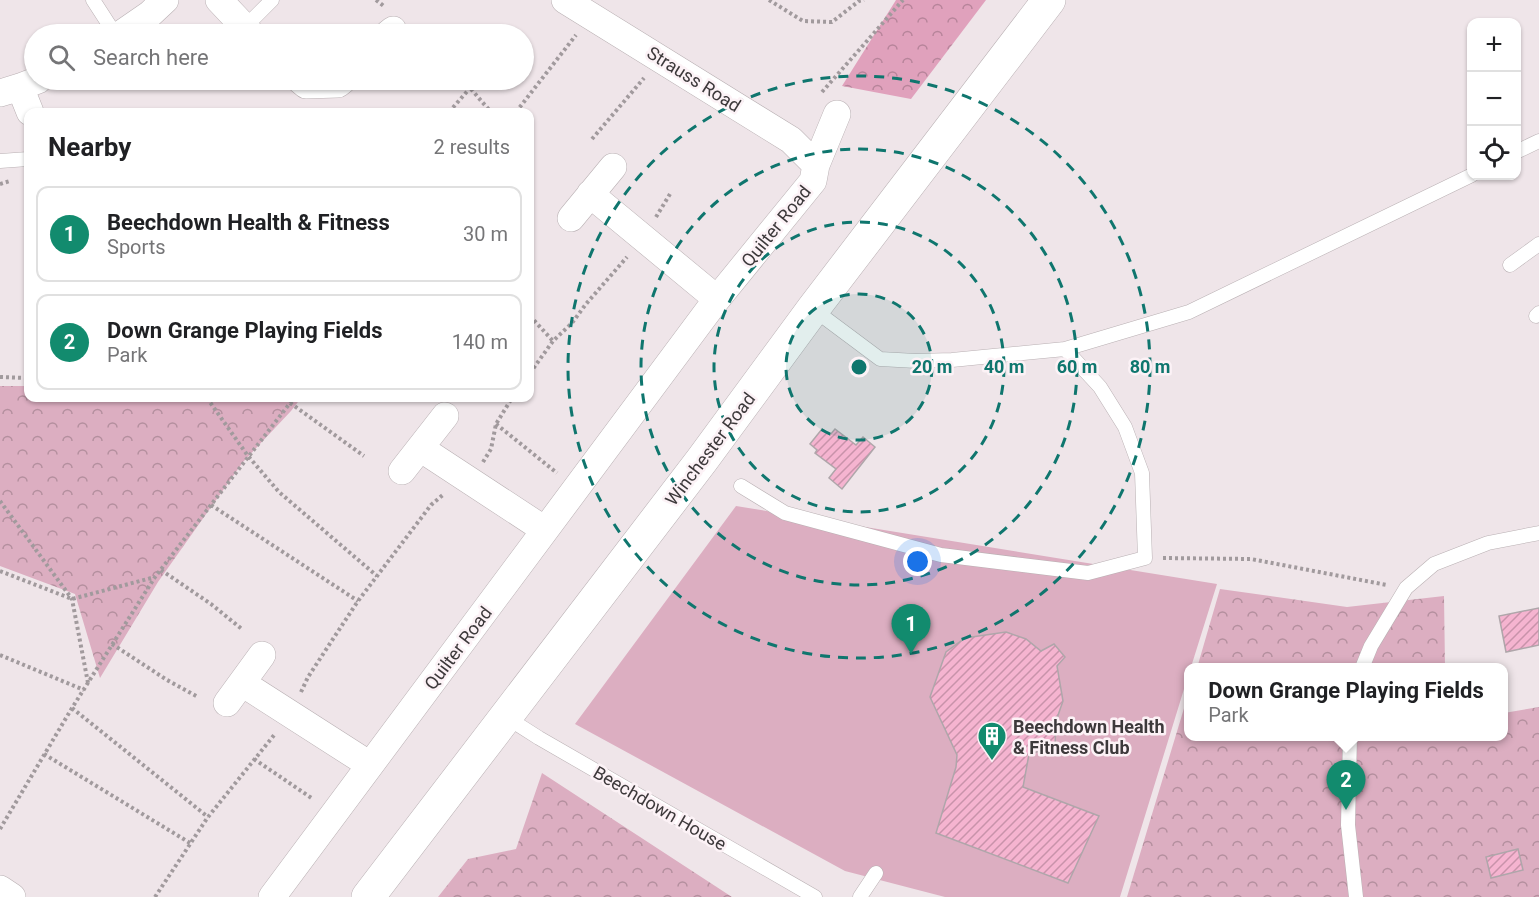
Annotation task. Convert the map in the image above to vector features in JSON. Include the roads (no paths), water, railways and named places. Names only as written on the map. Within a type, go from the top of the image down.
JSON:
[{"type":"main road","name":"Winchester Road","points":[[368,897],[1050,0]]},
{"type":"street","points":[[136,24],[165,0]]},
{"type":"street","points":[[219,0],[241,24]]},
{"type":"street","name":"Strauss Road","points":[[565,0],[791,140],[816,165]]},
{"type":"street","points":[[19,86],[28,108]]},
{"type":"street","name":"Quilter Road","points":[[272,897],[717,299],[813,180],[828,105]]},
{"type":"street","points":[[571,218],[613,167]]},
{"type":"street","points":[[590,194],[717,299]]},
{"type":"street","points":[[402,471],[445,416]]},
{"type":"street","points":[[420,448],[545,530]]},
{"type":"street","points":[[262,654],[234,693],[291,714],[370,765]]},
{"type":"street","points":[[0,889],[12,897]]},
{"type":"lane","points":[[93,0],[109,24]]},
{"type":"lane","points":[[253,24],[272,0]]},
{"type":"lane","points":[[1521,150],[1539,141]]},
{"type":"lane","points":[[0,161],[24,159]]},
{"type":"lane","points":[[813,309],[880,359],[952,360],[1065,349],[1190,312],[1467,177]]},
{"type":"lane","points":[[1509,265],[1539,244]]},
{"type":"lane","points":[[741,486],[785,513],[941,555],[1088,573],[1145,558],[1142,473],[1125,427],[1100,387],[1065,349]]},
{"type":"lane","points":[[1364,663],[1371,646],[1406,588],[1434,564],[1488,543],[1539,533]]},
{"type":"lane","name":"Beechdown House","points":[[506,716],[539,738],[815,897]]},
{"type":"lane","points":[[1350,741],[1348,825],[1356,897]]},
{"type":"lane","points":[[860,897],[876,873]]},
{"type":"place","name":"Beechdown Health & Fitness","points":[[911,654]]},
{"type":"place","name":"Beechdown Health & Fitness Club","points":[[992,762]]},
{"type":"place","name":"Down Grange Playing Fields","points":[[1346,810]]}]
